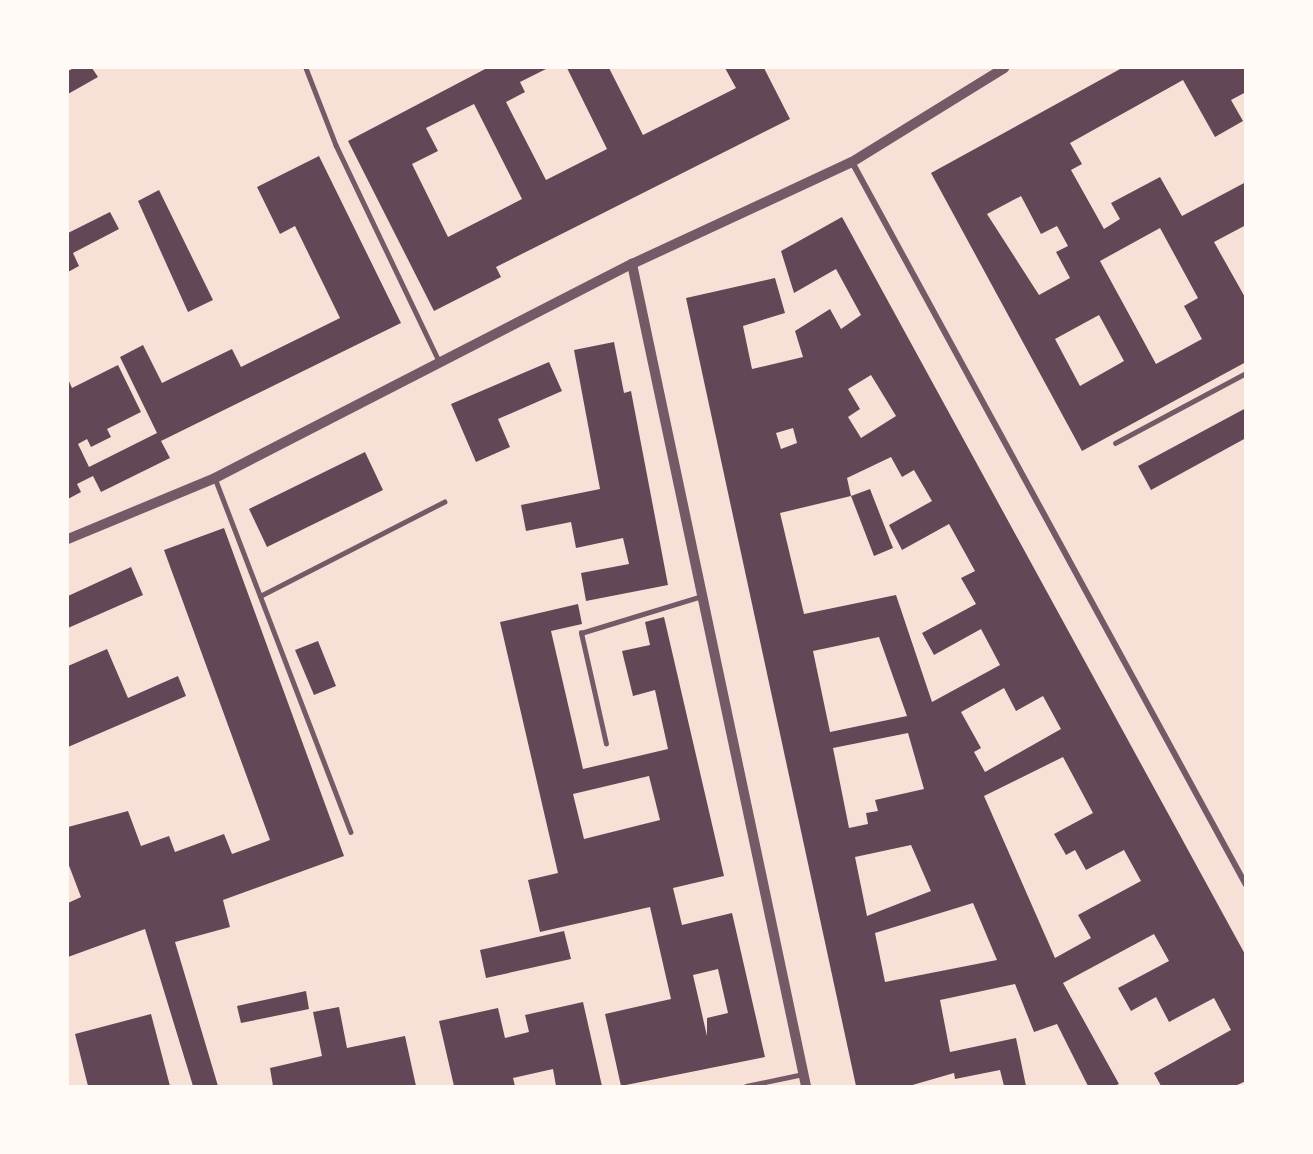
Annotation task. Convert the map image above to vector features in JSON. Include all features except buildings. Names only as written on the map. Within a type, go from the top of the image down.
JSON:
[{"type":"street","points":[[68,539],[215,478],[632,264],[852,162],[1004,68]]},
{"type":"street","points":[[852,162],[1245,885]]},
{"type":"street","points":[[632,264],[699,597],[806,1086]]},
{"type":"lane","points":[[306,68],[345,165],[440,364]]},
{"type":"lane","points":[[1115,443],[1245,373]]},
{"type":"lane","points":[[215,478],[351,832]]},
{"type":"lane","points":[[260,596],[444,502]]},
{"type":"lane","points":[[606,744],[580,633],[699,597]]},
{"type":"lane","points":[[746,1086],[803,1074]]}]
